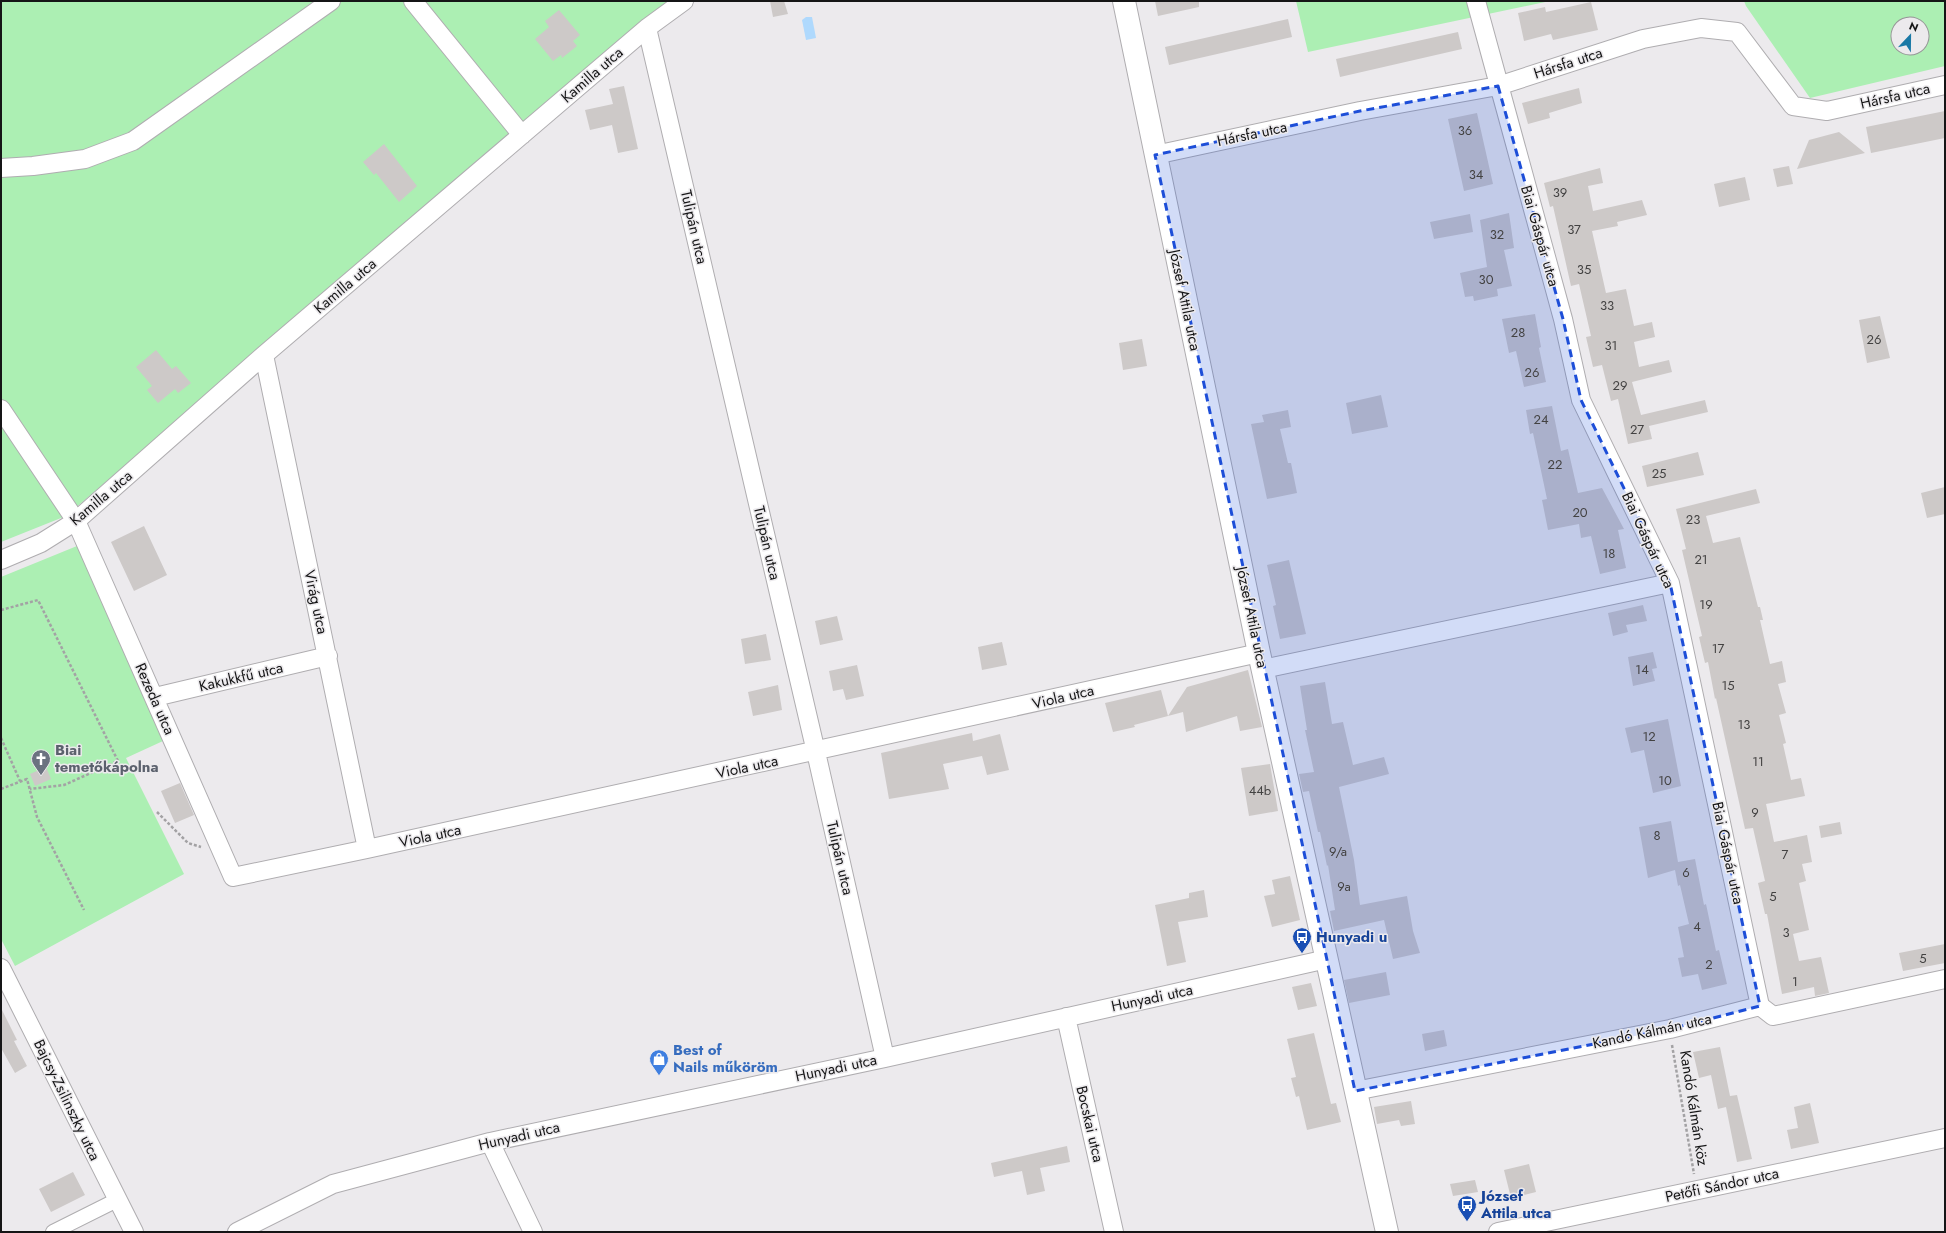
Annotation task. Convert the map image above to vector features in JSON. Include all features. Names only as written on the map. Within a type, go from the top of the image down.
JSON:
[{"type":"street","points":[[1,168],[33,166],[84,159],[133,141],[331,1]]},
{"type":"street","points":[[413,1],[522,135]]},
{"type":"street","name":"Kamilla utca","points":[[1,560],[41,542],[76,521],[264,355],[647,28],[684,1]]},
{"type":"street","name":"József Attila utca","points":[[1124,1],[1261,661],[1387,1232]]},
{"type":"street","name":"Biai Gáspár utca","points":[[1476,1],[1498,86],[1563,319],[1581,400],[1670,583],[1760,1006]]},
{"type":"street","name":"Tulipán utca","points":[[647,28],[816,752],[885,1058]]},
{"type":"street","name":"Hársfa utca","points":[[1155,155],[1360,111],[1498,86],[1643,39],[1701,28],[1737,32],[1793,106],[1827,111],[1945,85]]},
{"type":"street","name":"Virág utca","points":[[264,355],[328,656],[367,850]]},
{"type":"street","name":"Rezeda utca","points":[[1,409],[76,521],[155,697],[233,877]]},
{"type":"street","name":"Viola utca","points":[[233,877],[367,850],[816,752],[1261,661],[1670,583]]},
{"type":"street","name":"Kakukkfű utca","points":[[155,697],[328,656]]},
{"type":"street","name":"Hunyadi utca","points":[[237,1232],[333,1184],[490,1142],[885,1058],[1327,959]]},
{"type":"street","name":"Bajcsy-Zsilinszky utca","points":[[1,968],[134,1232]]},
{"type":"street","points":[[1760,1006],[1773,1016],[1945,979]]},
{"type":"street","name":"Kandó Kálmán utca","points":[[1355,1091],[1670,1029],[1760,1006]]},
{"type":"street","name":"Bocskai utca","points":[[1066,1017],[1114,1232]]},
{"type":"street","name":"Petőfi Sándor utca","points":[[1498,1232],[1945,1138]]},
{"type":"street","points":[[490,1142],[533,1232]]},
{"type":"street","points":[[53,1232],[117,1200]]},
{"type":"path","points":[[1,610],[38,600],[118,761],[64,785],[30,789]]},
{"type":"path","points":[[1,738],[20,781]]},
{"type":"path","points":[[1,789],[28,779],[37,816],[84,910]]},
{"type":"path","points":[[157,812],[188,843],[223,854]]},
{"type":"path","name":"Kandó Kálmán köz","points":[[1670,1029],[1696,1190]]},
{"type":"highlighted area","points":[[1498,86],[1563,319],[1581,400],[1670,583],[1760,1006],[1670,1029],[1355,1091],[1155,155],[1360,111]]},
{"type":"green space","points":[[1,1],[672,1],[600,60],[66,516],[1,542]]},
{"type":"green space","points":[[1296,1],[1550,1],[1308,52]]},
{"type":"green space","points":[[1744,1],[1945,1],[1945,66],[1810,98]]},
{"type":"green space","points":[[77,546],[163,741],[126,758],[184,874],[15,966],[1,939],[1,577]]},
{"type":"water","points":[[806,17],[812,17],[816,38],[806,40],[802,20]]},
{"type":"building","points":[[770,1],[784,1],[788,14],[773,17]]},
{"type":"building","points":[[1155,1],[1199,1],[1199,7],[1158,16]]},
{"type":"building","points":[[1591,2],[1598,30],[1553,40],[1551,34],[1524,41],[1518,13],[1545,7],[1546,12]]},
{"type":"building","points":[[559,10],[580,35],[573,41],[577,46],[562,58],[561,55],[553,61],[535,39],[549,27],[545,21]]},
{"type":"building","points":[[1288,19],[1292,37],[1169,65],[1165,47]]},
{"type":"building","points":[[1458,32],[1462,49],[1340,77],[1336,59]]},
{"type":"building","points":[[624,86],[638,149],[618,153],[612,125],[590,130],[585,110],[613,104],[609,89]]},
{"type":"building","points":[[1579,88],[1582,103],[1549,113],[1550,118],[1528,124],[1522,103]]},
{"type":"building","points":[[1945,111],[1945,138],[1871,153],[1866,127]]},
{"type":"building","points":[[1477,113],[1493,184],[1464,191],[1448,119]]},
{"type":"building","points":[[1839,132],[1865,153],[1797,169],[1809,140]]},
{"type":"building","points":[[384,144],[417,186],[399,202],[376,173],[374,175],[363,162]]},
{"type":"building","points":[[1789,166],[1793,184],[1777,187],[1773,169]]},
{"type":"building","points":[[1600,168],[1603,183],[1588,186],[1593,211],[1642,200],[1647,215],[1617,222],[1618,226],[1592,231],[1606,293],[1626,289],[1634,326],[1652,322],[1655,337],[1634,342],[1639,367],[1669,360],[1672,372],[1632,382],[1641,415],[1705,400],[1708,412],[1649,426],[1652,439],[1628,444],[1618,399],[1611,401],[1602,365],[1593,367],[1586,337],[1591,336],[1579,284],[1571,286],[1553,206],[1550,207],[1544,183]]},
{"type":"building","points":[[1745,177],[1750,200],[1719,207],[1714,184]]},
{"type":"building","points":[[1509,213],[1514,248],[1504,250],[1512,286],[1497,289],[1498,296],[1474,301],[1473,296],[1465,297],[1460,273],[1487,267],[1480,220]]},
{"type":"building","points":[[1470,214],[1473,232],[1434,239],[1430,222]]},
{"type":"building","points":[[1535,314],[1541,347],[1539,348],[1546,382],[1524,387],[1516,351],[1509,353],[1502,319]]},
{"type":"building","points":[[1880,316],[1890,358],[1867,363],[1859,320]]},
{"type":"building","points":[[1142,339],[1147,366],[1123,370],[1119,343]]},
{"type":"building","points":[[156,350],[172,369],[176,366],[191,383],[178,393],[175,389],[158,403],[147,390],[152,386],[136,367]]},
{"type":"building","points":[[1381,395],[1388,427],[1352,434],[1346,403]]},
{"type":"building","points":[[1552,406],[1561,451],[1568,449],[1578,493],[1602,488],[1624,529],[1618,530],[1626,568],[1600,574],[1591,536],[1581,538],[1579,524],[1548,530],[1542,500],[1547,499],[1533,433],[1530,434],[1526,410]]},
{"type":"building","points":[[1288,410],[1291,427],[1280,429],[1288,463],[1291,463],[1297,493],[1267,499],[1251,424],[1264,422],[1262,415]]},
{"type":"building","points":[[1698,452],[1704,475],[1647,487],[1642,466]]},
{"type":"building","points":[[1945,487],[1945,514],[1927,518],[1921,493]]},
{"type":"building","points":[[1756,489],[1760,503],[1706,516],[1713,543],[1740,537],[1758,607],[1760,607],[1763,620],[1760,620],[1770,664],[1782,661],[1786,682],[1778,684],[1786,713],[1779,715],[1786,743],[1783,744],[1791,780],[1801,778],[1805,796],[1766,804],[1774,842],[1807,835],[1812,862],[1802,864],[1806,881],[1799,883],[1809,930],[1793,934],[1799,961],[1821,957],[1829,993],[1815,996],[1814,987],[1782,994],[1767,914],[1765,914],[1758,883],[1765,881],[1753,828],[1745,829],[1708,662],[1705,663],[1699,637],[1702,636],[1682,550],[1686,549],[1676,509]]},
{"type":"building","points":[[144,526],[167,575],[134,591],[111,542]]},
{"type":"building","points":[[1289,560],[1306,634],[1280,639],[1273,606],[1276,605],[1267,565]]},
{"type":"building","points":[[1643,605],[1647,621],[1626,625],[1628,632],[1613,636],[1608,613]]},
{"type":"building","points":[[837,616],[843,640],[820,645],[815,621]]},
{"type":"building","points":[[766,634],[771,660],[745,664],[741,639]]},
{"type":"building","points":[[1002,642],[1007,665],[982,670],[978,647]]},
{"type":"building","points":[[1653,652],[1657,668],[1652,669],[1655,681],[1633,686],[1628,657]]},
{"type":"building","points":[[857,665],[864,696],[846,700],[843,689],[833,691],[829,671]]},
{"type":"building","points":[[1248,670],[1262,727],[1240,731],[1237,716],[1186,732],[1183,712],[1168,716],[1187,687]]},
{"type":"building","points":[[1325,682],[1332,724],[1343,722],[1353,765],[1384,757],[1389,774],[1339,787],[1354,860],[1360,905],[1407,896],[1413,931],[1420,953],[1393,959],[1384,920],[1334,931],[1330,911],[1335,910],[1328,865],[1327,866],[1320,832],[1318,832],[1309,791],[1303,792],[1299,774],[1314,772],[1305,730],[1307,730],[1300,686]]},
{"type":"building","points":[[778,685],[782,710],[753,716],[748,692]]},
{"type":"building","points":[[1161,690],[1168,716],[1134,725],[1135,727],[1113,732],[1105,703]]},
{"type":"building","points":[[1668,719],[1681,786],[1653,793],[1644,750],[1631,753],[1625,728]]},
{"type":"building","points":[[972,733],[973,741],[1000,734],[1009,770],[987,775],[982,756],[943,764],[949,789],[889,799],[881,753]]},
{"type":"building","points":[[1270,764],[1278,811],[1249,816],[1241,768]]},
{"type":"building","name":"Biai temetőkápolna","points":[[46,767],[51,779],[35,786],[30,774]]},
{"type":"building","points":[[180,783],[194,815],[175,823],[161,791]]},
{"type":"building","points":[[1671,821],[1678,862],[1695,859],[1704,905],[1706,904],[1716,951],[1719,950],[1727,984],[1702,990],[1698,974],[1682,977],[1678,958],[1684,957],[1678,927],[1689,924],[1680,885],[1678,886],[1675,870],[1648,878],[1639,827]]},
{"type":"building","points":[[1840,822],[1842,834],[1821,838],[1819,826]]},
{"type":"building","points":[[1290,876],[1300,920],[1272,927],[1264,896],[1275,894],[1272,880]]},
{"type":"building","points":[[1204,890],[1208,917],[1178,922],[1186,962],[1167,966],[1155,905],[1189,898],[1189,893]]},
{"type":"building","points":[[1945,944],[1945,963],[1903,971],[1899,953]]},
{"type":"building","points":[[1386,972],[1390,995],[1349,1003],[1344,980]]},
{"type":"building","points":[[1311,983],[1317,1006],[1298,1010],[1292,987]]},
{"type":"building","points":[[1,1008],[17,1040],[14,1041],[27,1066],[15,1073],[1,1048]]},
{"type":"building","points":[[1444,1030],[1447,1046],[1425,1051],[1422,1034]]},
{"type":"building","points":[[1314,1033],[1331,1104],[1336,1103],[1341,1122],[1307,1130],[1299,1096],[1296,1097],[1291,1078],[1296,1077],[1287,1039]]},
{"type":"building","points":[[1720,1047],[1730,1096],[1737,1095],[1752,1159],[1737,1162],[1726,1107],[1718,1109],[1711,1075],[1699,1078],[1693,1052]]},
{"type":"building","points":[[1411,1101],[1415,1124],[1401,1126],[1399,1120],[1377,1124],[1374,1107]]},
{"type":"building","points":[[1810,1103],[1819,1143],[1791,1149],[1787,1130],[1798,1128],[1794,1107]]},
{"type":"building","points":[[1067,1146],[1070,1162],[1040,1168],[1045,1191],[1027,1195],[1022,1171],[994,1177],[991,1163]]},
{"type":"building","points":[[1529,1164],[1536,1192],[1511,1198],[1504,1170]]},
{"type":"building","points":[[73,1172],[85,1195],[51,1212],[39,1189]]},
{"type":"building","points":[[1475,1180],[1478,1192],[1453,1196],[1450,1184]]},
{"type":"place","name":"Biai temetőkápolna","points":[[41,776]]},
{"type":"place","name":"Hunyadi u","points":[[1302,954]]},
{"type":"place","name":"Best of Nails műköröm","points":[[659,1076]]},
{"type":"place","name":"József Attila utca","points":[[1467,1222]]}]
